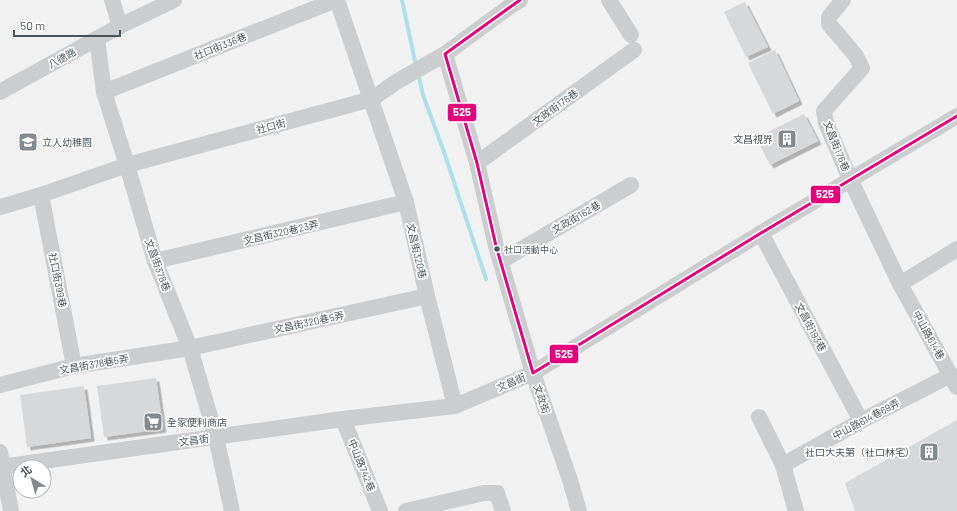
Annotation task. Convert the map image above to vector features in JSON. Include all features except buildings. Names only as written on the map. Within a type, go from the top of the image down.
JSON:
[{"type":"street","points":[[112,0],[120,26]]},
{"type":"street","name":"八德路","points":[[0,92],[120,26],[174,0]]},
{"type":"street","name":"社口街336巷","points":[[104,92],[336,0],[372,99]]},
{"type":"street","name":"社口街","points":[[0,207],[41,195],[127,164],[372,99],[396,82],[445,54],[520,0]]},
{"type":"street","name":"文政街176巷","points":[[477,163],[632,43],[609,0]]},
{"type":"street","name":"文昌街176巷","points":[[843,0],[829,18],[829,24],[856,56],[862,68],[824,111],[826,123],[850,179]]},
{"type":"street","name":"文昌街378巷","points":[[97,39],[104,92],[156,261],[190,348],[216,437],[232,511]]},
{"type":"street","name":"文政街","points":[[445,54],[477,163],[501,261],[533,372],[579,511]]},
{"type":"street","name":"文昌街320巷","points":[[372,99],[406,202],[454,406]]},
{"type":"street","name":"文昌街","points":[[1,462],[216,437],[343,419],[454,406],[533,372],[850,179],[957,116]]},
{"type":"street","name":"中山路614巷","points":[[850,179],[900,284],[954,381]]},
{"type":"street","name":"文政街162巷","points":[[501,261],[631,184]]},
{"type":"street","name":"社口街399巷","points":[[41,195],[74,366]]},
{"type":"street","name":"文昌街320巷23弄","points":[[156,261],[406,202]]},
{"type":"street","name":"文昌街193巷","points":[[761,233],[861,421]]},
{"type":"street","points":[[900,284],[957,249]]},
{"type":"street","name":"文昌街320巷5弄","points":[[190,348],[427,296]]},
{"type":"street","name":"文昌街378巷5弄","points":[[0,385],[74,366],[190,348]]},
{"type":"street","name":"中山路614巷69弄","points":[[783,465],[861,421],[954,381]]},
{"type":"street","points":[[759,416],[783,465],[796,511]]},
{"type":"street","name":"中山路742巷","points":[[343,419],[380,511]]},
{"type":"street","points":[[1,462],[11,511]]},
{"type":"street","points":[[406,511],[484,493],[497,493],[503,511]]},
{"type":"waterway","points":[[402,0],[416,66]]},
{"type":"waterway","points":[[418,73],[423,95],[444,152],[486,279]]},
{"type":"transit line","name":"525","points":[[520,0],[445,54],[477,163],[496,246],[533,373],[761,233],[957,116]]},
{"type":"place","name":"文昌視界","points":[[787,139]]},
{"type":"place","name":"立人幼稚園","points":[[28,142]]},
{"type":"place","name":"社口活動中心","points":[[497,249]]},
{"type":"place","name":"全家便利商店","points":[[153,422]]},
{"type":"place","name":"社口大夫第（社口林宅）","points":[[929,452]]}]
